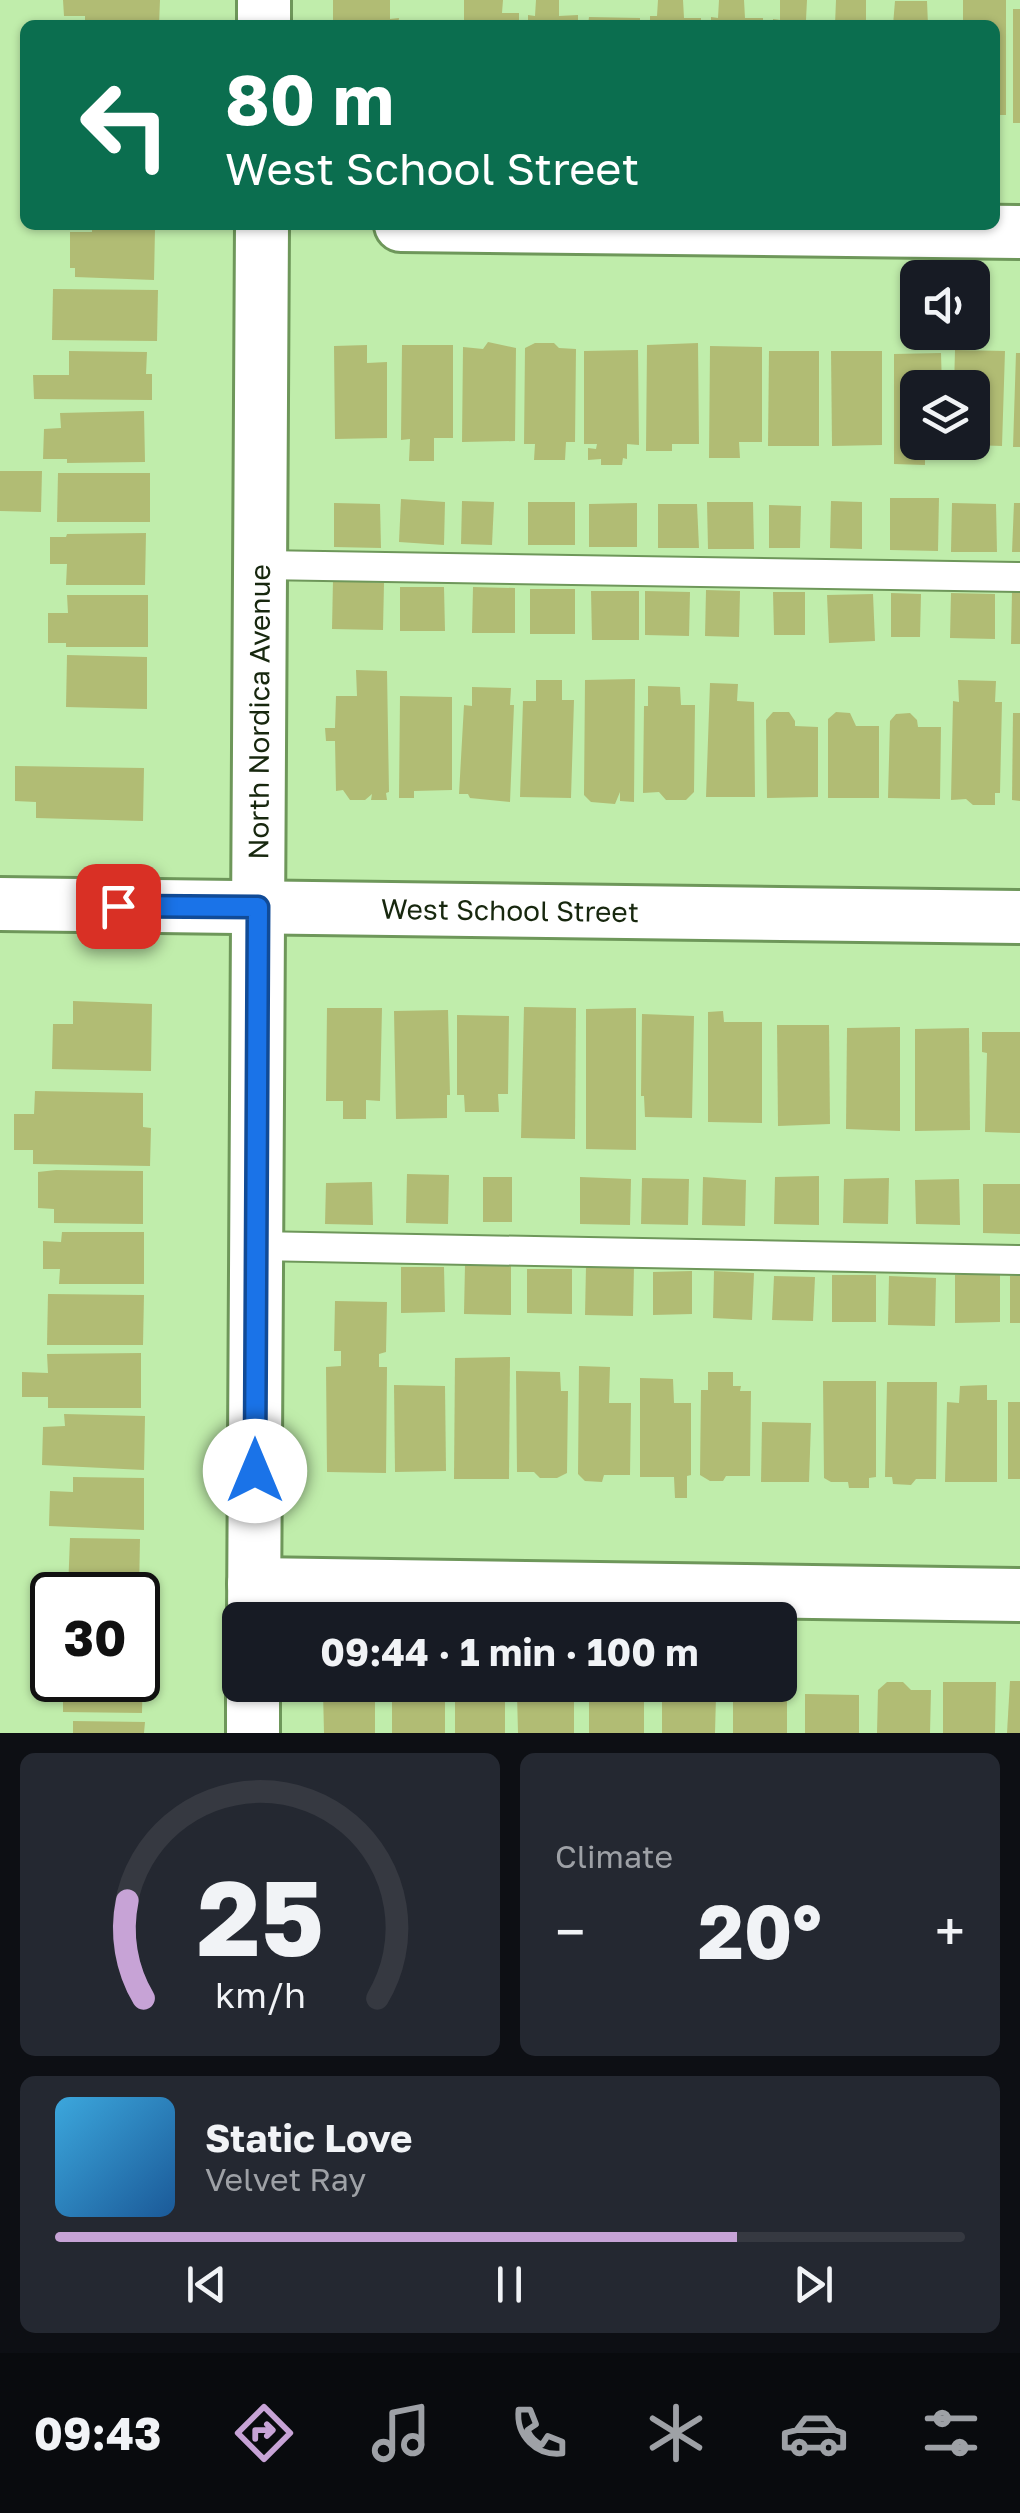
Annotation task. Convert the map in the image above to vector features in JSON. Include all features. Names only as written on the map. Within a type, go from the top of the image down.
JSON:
[{"type":"street","name":"North Nordica Avenue","points":[[254,1602],[262,230]]},
{"type":"street","points":[[843,230],[1020,232]]},
{"type":"street","name":"West School Street","points":[[0,904],[1020,918]]},
{"type":"street","points":[[254,1602],[1020,1595]]},
{"type":"street","points":[[253,1702],[253,1733]]},
{"type":"lane","points":[[260,565],[1020,577]]},
{"type":"lane","points":[[256,1246],[1020,1260]]},
{"type":"building","points":[[63,0],[160,0],[159,20],[85,20],[85,16],[64,16]]},
{"type":"building","points":[[333,0],[390,0],[390,19],[399,18],[399,20],[333,20]]},
{"type":"building","points":[[464,0],[503,0],[502,13],[519,13],[519,20],[464,20]]},
{"type":"building","points":[[536,0],[559,0],[559,16],[578,15],[578,20],[528,20],[528,15],[535,16]]},
{"type":"building","points":[[658,0],[683,0],[684,18],[701,20],[650,20],[650,16],[657,16]]},
{"type":"building","points":[[719,0],[744,0],[745,18],[763,20],[711,20],[718,18]]},
{"type":"building","points":[[780,0],[807,0],[806,20],[780,20]]},
{"type":"building","points":[[836,0],[866,0],[866,20],[835,20]]},
{"type":"building","points":[[963,0],[1006,0],[1006,115],[1000,115],[1000,20],[963,20]]},
{"type":"building","points":[[895,1],[927,1],[928,20],[893,20]]},
{"type":"building","points":[[1013,9],[1020,9],[1020,123],[1013,123]]},
{"type":"building","points":[[589,17],[640,18],[640,20],[589,20]]},
{"type":"building","points":[[155,230],[154,280],[75,277],[75,268],[70,268],[70,232]]},
{"type":"building","points":[[53,289],[158,290],[157,341],[52,340]]},
{"type":"building","points":[[488,342],[516,348],[515,441],[462,442],[463,347],[483,349]]},
{"type":"building","points":[[535,343],[576,349],[575,442],[566,442],[565,460],[534,460],[535,444],[524,444],[525,348]]},
{"type":"building","points":[[698,343],[699,444],[672,444],[672,451],[646,451],[647,345]]},
{"type":"building","points":[[367,345],[367,363],[387,362],[387,438],[335,439],[334,346]]},
{"type":"building","points":[[402,345],[453,345],[453,438],[434,438],[434,461],[409,461],[410,439],[401,440]]},
{"type":"building","points":[[710,346],[762,347],[762,442],[739,442],[740,458],[709,458]]},
{"type":"building","points":[[638,350],[639,445],[627,444],[627,459],[623,458],[622,465],[601,465],[601,459],[588,460],[588,448],[596,449],[597,444],[584,444],[584,351]]},
{"type":"building","points":[[955,350],[1005,351],[1002,446],[990,446],[990,370],[954,370]]},
{"type":"building","points":[[69,351],[147,352],[146,374],[152,374],[152,400],[34,399],[33,375],[69,375]]},
{"type":"building","points":[[769,351],[819,351],[819,446],[768,446]]},
{"type":"building","points":[[831,351],[882,351],[882,445],[832,446]]},
{"type":"building","points":[[941,353],[941,370],[900,370],[900,460],[925,460],[925,465],[894,464],[894,354]]},
{"type":"building","points":[[1016,353],[1020,353],[1020,447],[1013,447]]},
{"type":"building","points":[[144,411],[145,462],[67,463],[67,459],[43,459],[44,429],[61,428],[60,413]]},
{"type":"building","points":[[0,471],[42,471],[41,512],[0,511]]},
{"type":"building","points":[[58,473],[150,473],[150,522],[57,522]]},
{"type":"building","points":[[890,498],[939,498],[938,551],[890,550]]},
{"type":"building","points":[[401,499],[445,502],[444,545],[399,542]]},
{"type":"building","points":[[462,501],[494,502],[492,545],[461,544]]},
{"type":"building","points":[[831,501],[862,502],[862,549],[830,548]]},
{"type":"building","points":[[528,502],[575,502],[575,545],[528,545]]},
{"type":"building","points":[[707,502],[753,502],[754,549],[708,549]]},
{"type":"building","points":[[334,503],[380,504],[381,548],[334,547]]},
{"type":"building","points":[[637,503],[637,547],[589,547],[589,504]]},
{"type":"building","points":[[952,503],[996,504],[997,552],[951,552]]},
{"type":"building","points":[[1014,503],[1020,503],[1020,552],[1012,552]]},
{"type":"building","points":[[658,504],[697,504],[699,548],[658,548]]},
{"type":"building","points":[[769,505],[801,506],[800,548],[769,548]]},
{"type":"building","points":[[146,533],[145,585],[66,585],[67,564],[50,564],[50,537]]},
{"type":"building","points":[[333,580],[384,583],[383,630],[332,629]]},
{"type":"building","points":[[400,587],[444,587],[445,631],[400,631]]},
{"type":"building","points":[[473,587],[515,588],[515,633],[472,633]]},
{"type":"building","points":[[530,589],[575,589],[575,634],[530,634]]},
{"type":"building","points":[[706,590],[740,591],[739,637],[705,636]]},
{"type":"building","points":[[591,591],[639,591],[639,640],[592,640]]},
{"type":"building","points":[[645,591],[690,592],[689,636],[645,635]]},
{"type":"building","points":[[773,592],[805,592],[805,635],[774,635]]},
{"type":"building","points":[[1012,592],[1020,592],[1020,644],[1011,644]]},
{"type":"building","points":[[891,593],[921,594],[920,637],[891,637]]},
{"type":"building","points":[[951,593],[995,594],[995,639],[950,638]]},
{"type":"building","points":[[873,594],[875,641],[829,643],[827,595]]},
{"type":"building","points":[[67,595],[148,595],[148,647],[66,647],[66,643],[48,643],[48,613],[68,613]]},
{"type":"building","points":[[67,655],[147,657],[147,709],[66,707]]},
{"type":"building","points":[[356,670],[387,671],[387,800],[371,800],[372,794],[365,800],[350,800],[343,790],[336,791],[335,741],[326,741],[325,728],[335,728],[336,696],[357,696]]},
{"type":"building","points":[[635,679],[634,802],[620,801],[620,792],[615,804],[591,802],[584,795],[585,680]]},
{"type":"building","points":[[536,680],[562,680],[562,700],[574,700],[571,798],[520,797],[523,701],[536,701]]},
{"type":"building","points":[[958,680],[996,681],[995,702],[1002,702],[1000,793],[995,793],[995,805],[951,800],[953,701],[959,702]]},
{"type":"building","points":[[710,683],[738,684],[737,701],[754,702],[755,797],[706,797]]},
{"type":"building","points":[[648,686],[680,687],[681,705],[695,705],[694,792],[686,800],[666,800],[659,792],[643,793],[644,706],[648,706]]},
{"type":"building","points":[[472,687],[511,688],[510,705],[514,705],[510,802],[459,794],[464,705],[472,706]]},
{"type":"building","points":[[400,696],[452,697],[452,790],[414,791],[414,798],[399,798]]},
{"type":"building","points":[[773,712],[789,712],[795,726],[818,727],[818,797],[767,798],[766,720]]},
{"type":"building","points":[[836,712],[850,713],[856,726],[879,726],[879,798],[828,798],[828,719]]},
{"type":"building","points":[[910,713],[918,727],[941,727],[940,799],[888,798],[890,721],[896,714]]},
{"type":"building","points":[[1013,713],[1020,713],[1020,801],[1012,800]]},
{"type":"building","points":[[15,766],[144,768],[143,821],[36,818],[36,802],[15,801]]},
{"type":"building","points":[[73,1001],[152,1004],[151,1071],[52,1069],[53,1024],[73,1024]]},
{"type":"building","points":[[524,1007],[576,1008],[575,1139],[521,1138]]},
{"type":"building","points":[[327,1008],[382,1008],[380,1101],[366,1100],[366,1119],[343,1119],[343,1101],[326,1101]]},
{"type":"building","points":[[636,1008],[636,1150],[586,1149],[586,1009]]},
{"type":"building","points":[[448,1010],[447,1118],[396,1119],[394,1011]]},
{"type":"building","points":[[723,1011],[724,1022],[762,1022],[762,1123],[708,1122],[708,1012]]},
{"type":"building","points":[[642,1014],[694,1016],[692,1118],[645,1117],[641,1096]]},
{"type":"building","points":[[457,1015],[509,1016],[508,1094],[498,1094],[499,1112],[465,1112],[464,1095],[457,1095]]},
{"type":"building","points":[[777,1025],[829,1025],[830,1124],[778,1126]]},
{"type":"building","points":[[900,1027],[900,1131],[846,1129],[847,1028]]},
{"type":"building","points":[[969,1028],[970,1130],[915,1131],[915,1029]]},
{"type":"building","points":[[982,1032],[1020,1032],[1020,1133],[985,1132],[987,1053],[982,1052]]},
{"type":"building","points":[[35,1091],[143,1093],[143,1127],[151,1128],[150,1166],[33,1164],[33,1150],[14,1150],[14,1114],[34,1114]]},
{"type":"building","points":[[143,1171],[143,1224],[54,1223],[54,1209],[38,1208],[38,1172]]},
{"type":"building","points":[[407,1174],[449,1175],[448,1224],[406,1223]]},
{"type":"building","points":[[819,1176],[819,1225],[774,1224],[775,1177]]},
{"type":"building","points":[[483,1177],[512,1177],[512,1222],[483,1222]]},
{"type":"building","points":[[580,1177],[631,1179],[630,1225],[580,1224]]},
{"type":"building","points":[[703,1177],[746,1180],[745,1226],[702,1225]]},
{"type":"building","points":[[642,1178],[689,1179],[688,1225],[641,1224]]},
{"type":"building","points":[[889,1178],[888,1224],[843,1223],[844,1179]]},
{"type":"building","points":[[959,1179],[960,1225],[916,1224],[915,1180]]},
{"type":"building","points":[[372,1182],[373,1225],[325,1224],[326,1183]]},
{"type":"building","points":[[983,1184],[1020,1184],[1020,1234],[983,1233]]},
{"type":"building","points":[[62,1232],[144,1232],[144,1284],[59,1284],[60,1269],[43,1269],[43,1241],[61,1242]]},
{"type":"building","points":[[465,1265],[511,1266],[511,1315],[464,1314]]},
{"type":"building","points":[[586,1266],[634,1266],[633,1316],[585,1315]]},
{"type":"building","points":[[401,1267],[444,1267],[445,1312],[401,1313]]},
{"type":"building","points":[[527,1269],[572,1269],[572,1314],[527,1313]]},
{"type":"building","points":[[692,1271],[692,1314],[653,1315],[653,1272]]},
{"type":"building","points":[[714,1271],[754,1273],[752,1320],[713,1318]]},
{"type":"building","points":[[832,1275],[876,1275],[876,1322],[832,1322]]},
{"type":"building","points":[[955,1275],[1000,1275],[1000,1322],[955,1323]]},
{"type":"building","points":[[774,1276],[815,1277],[813,1321],[772,1320]]},
{"type":"building","points":[[889,1276],[936,1278],[935,1326],[888,1325]]},
{"type":"building","points":[[1010,1276],[1020,1276],[1020,1323],[1010,1323]]},
{"type":"building","points":[[48,1294],[144,1295],[143,1345],[47,1345]]},
{"type":"building","points":[[335,1301],[387,1302],[386,1352],[379,1354],[379,1367],[387,1367],[386,1473],[327,1472],[326,1367],[341,1366],[341,1351],[334,1351]]},
{"type":"building","points":[[141,1353],[141,1408],[48,1408],[48,1397],[22,1397],[22,1372],[48,1373],[47,1354]]},
{"type":"building","points":[[510,1357],[509,1479],[454,1479],[455,1358]]},
{"type":"building","points":[[579,1366],[610,1367],[609,1403],[631,1403],[630,1475],[604,1475],[602,1482],[585,1481],[578,1474]]},
{"type":"building","points":[[516,1371],[560,1372],[561,1391],[568,1391],[567,1473],[557,1478],[517,1472]]},
{"type":"building","points":[[708,1372],[733,1372],[733,1386],[751,1391],[750,1476],[710,1481],[700,1475],[701,1390],[708,1390]]},
{"type":"building","points":[[640,1378],[673,1379],[674,1403],[691,1403],[691,1475],[687,1476],[687,1498],[675,1498],[674,1477],[640,1477]]},
{"type":"building","points":[[823,1381],[876,1381],[876,1477],[869,1478],[869,1488],[849,1488],[848,1482],[824,1478]]},
{"type":"building","points":[[887,1382],[937,1382],[936,1479],[916,1479],[911,1485],[893,1484],[892,1477],[885,1477]]},
{"type":"building","points":[[394,1385],[445,1386],[446,1471],[395,1472]]},
{"type":"building","points":[[987,1385],[987,1400],[997,1400],[997,1482],[945,1482],[947,1402],[959,1403],[960,1386]]},
{"type":"building","points":[[1008,1402],[1020,1402],[1020,1479],[1008,1479]]},
{"type":"building","points":[[64,1414],[145,1416],[144,1470],[42,1465],[43,1427],[65,1426]]},
{"type":"building","points":[[762,1422],[811,1423],[809,1482],[761,1482]]},
{"type":"building","points":[[73,1477],[144,1478],[144,1530],[49,1526],[50,1491],[73,1492]]},
{"type":"building","points":[[70,1538],[140,1539],[139,1572],[69,1572]]},
{"type":"building","points":[[1010,1681],[1020,1681],[1020,1733],[1007,1733]]},
{"type":"building","points":[[887,1682],[903,1682],[911,1690],[931,1690],[930,1733],[877,1733],[878,1690]]},
{"type":"building","points":[[943,1682],[996,1682],[995,1733],[943,1733]]},
{"type":"building","points":[[805,1694],[859,1695],[859,1733],[805,1733]]},
{"type":"building","points":[[63,1702],[142,1702],[142,1713],[63,1712]]},
{"type":"building","points":[[323,1702],[375,1702],[375,1733],[324,1733]]},
{"type":"building","points":[[392,1702],[445,1702],[445,1733],[392,1733]]},
{"type":"building","points":[[455,1702],[505,1702],[505,1733],[455,1733]]},
{"type":"building","points":[[517,1702],[574,1702],[574,1733],[518,1733]]},
{"type":"building","points":[[589,1702],[644,1702],[644,1733],[589,1733]]},
{"type":"building","points":[[662,1702],[716,1702],[715,1733],[662,1733]]},
{"type":"building","points":[[733,1702],[787,1702],[787,1733],[733,1733]]},
{"type":"building","points":[[73,1721],[145,1722],[144,1733],[73,1733]]},
{"type":"route","points":[[118,906],[258,907],[255,1471]]}]
